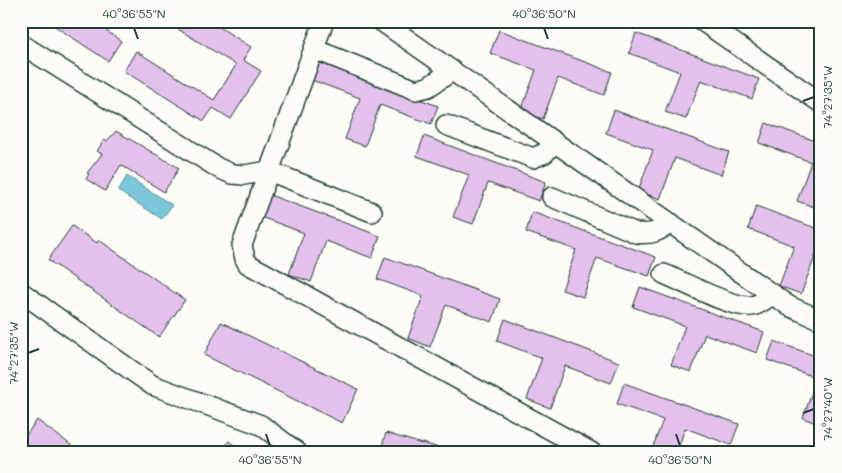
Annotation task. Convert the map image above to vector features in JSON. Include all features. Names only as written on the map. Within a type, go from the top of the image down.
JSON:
[{"type":"street","points":[[324,21],[242,245],[244,259],[248,264],[591,452]]},
{"type":"street","points":[[381,21],[789,306],[821,320]]},
{"type":"street","points":[[702,21],[821,103]]},
{"type":"street","points":[[21,44],[218,168],[232,174],[244,175],[269,171],[372,212]]},
{"type":"street","points":[[314,49],[416,90],[428,87],[452,71]]},
{"type":"street","points":[[446,125],[533,158],[545,153],[554,142]]},
{"type":"street","points":[[552,197],[636,233],[648,234],[660,230],[671,223]]},
{"type":"street","points":[[664,274],[737,305],[752,306],[763,302],[773,294]]},
{"type":"street","points":[[21,292],[152,385],[261,424],[297,452]]},
{"type":"water","points":[[127,176],[172,205],[162,219],[118,191]]},
{"type":"building","points":[[47,21],[92,21],[121,41],[108,61]]},
{"type":"building","points":[[165,21],[210,21],[251,47],[243,60],[261,71],[231,119],[213,108],[204,121],[124,71],[136,51],[214,100],[236,65]]},
{"type":"building","points":[[393,21],[415,21],[412,28]]},
{"type":"building","points":[[499,30],[612,72],[604,95],[558,78],[543,119],[521,111],[536,70],[490,53]]},
{"type":"building","points":[[636,33],[759,79],[752,99],[701,80],[686,119],[665,112],[680,72],[629,53]]},
{"type":"building","points":[[315,61],[438,106],[431,124],[380,105],[365,146],[345,139],[360,98],[309,79]]},
{"type":"building","points":[[614,110],[729,152],[721,175],[675,158],[660,199],[638,191],[653,150],[606,133]]},
{"type":"building","points":[[766,123],[821,143],[821,197],[817,208],[797,201],[811,162],[759,143]]},
{"type":"building","points":[[116,131],[179,168],[164,192],[121,165],[105,191],[86,179],[89,174],[87,173],[102,154],[97,151],[104,140],[107,141]]},
{"type":"building","points":[[424,136],[546,182],[539,201],[488,183],[473,224],[453,217],[469,175],[417,156]]},
{"type":"building","points":[[267,194],[380,236],[372,258],[326,241],[311,282],[289,274],[304,233],[258,216]]},
{"type":"building","points":[[756,206],[821,230],[821,255],[816,254],[801,294],[779,286],[794,246],[748,229]]},
{"type":"building","points":[[532,212],[656,257],[649,276],[597,258],[583,297],[562,290],[576,250],[526,232]]},
{"type":"building","points":[[72,226],[97,243],[99,240],[185,300],[159,337],[48,260]]},
{"type":"building","points":[[385,257],[500,299],[492,322],[446,305],[430,347],[408,338],[423,296],[377,279]]},
{"type":"building","points":[[640,287],[764,332],[757,353],[705,334],[691,372],[671,365],[685,326],[633,307]]},
{"type":"building","points":[[505,319],[619,362],[611,383],[565,366],[550,408],[527,399],[542,358],[497,341]]},
{"type":"building","points":[[221,322],[358,389],[342,423],[204,355]]},
{"type":"building","points":[[774,341],[821,358],[821,425],[803,418],[817,378],[767,360]]},
{"type":"building","points":[[624,383],[739,424],[731,445],[685,428],[677,452],[651,452],[663,420],[617,404]]},
{"type":"building","points":[[37,420],[71,445],[66,452],[28,452],[21,447],[21,442]]},
{"type":"building","points":[[386,433],[423,443],[452,452],[380,452]]},
{"type":"building","points":[[229,441],[242,452],[221,452]]}]
